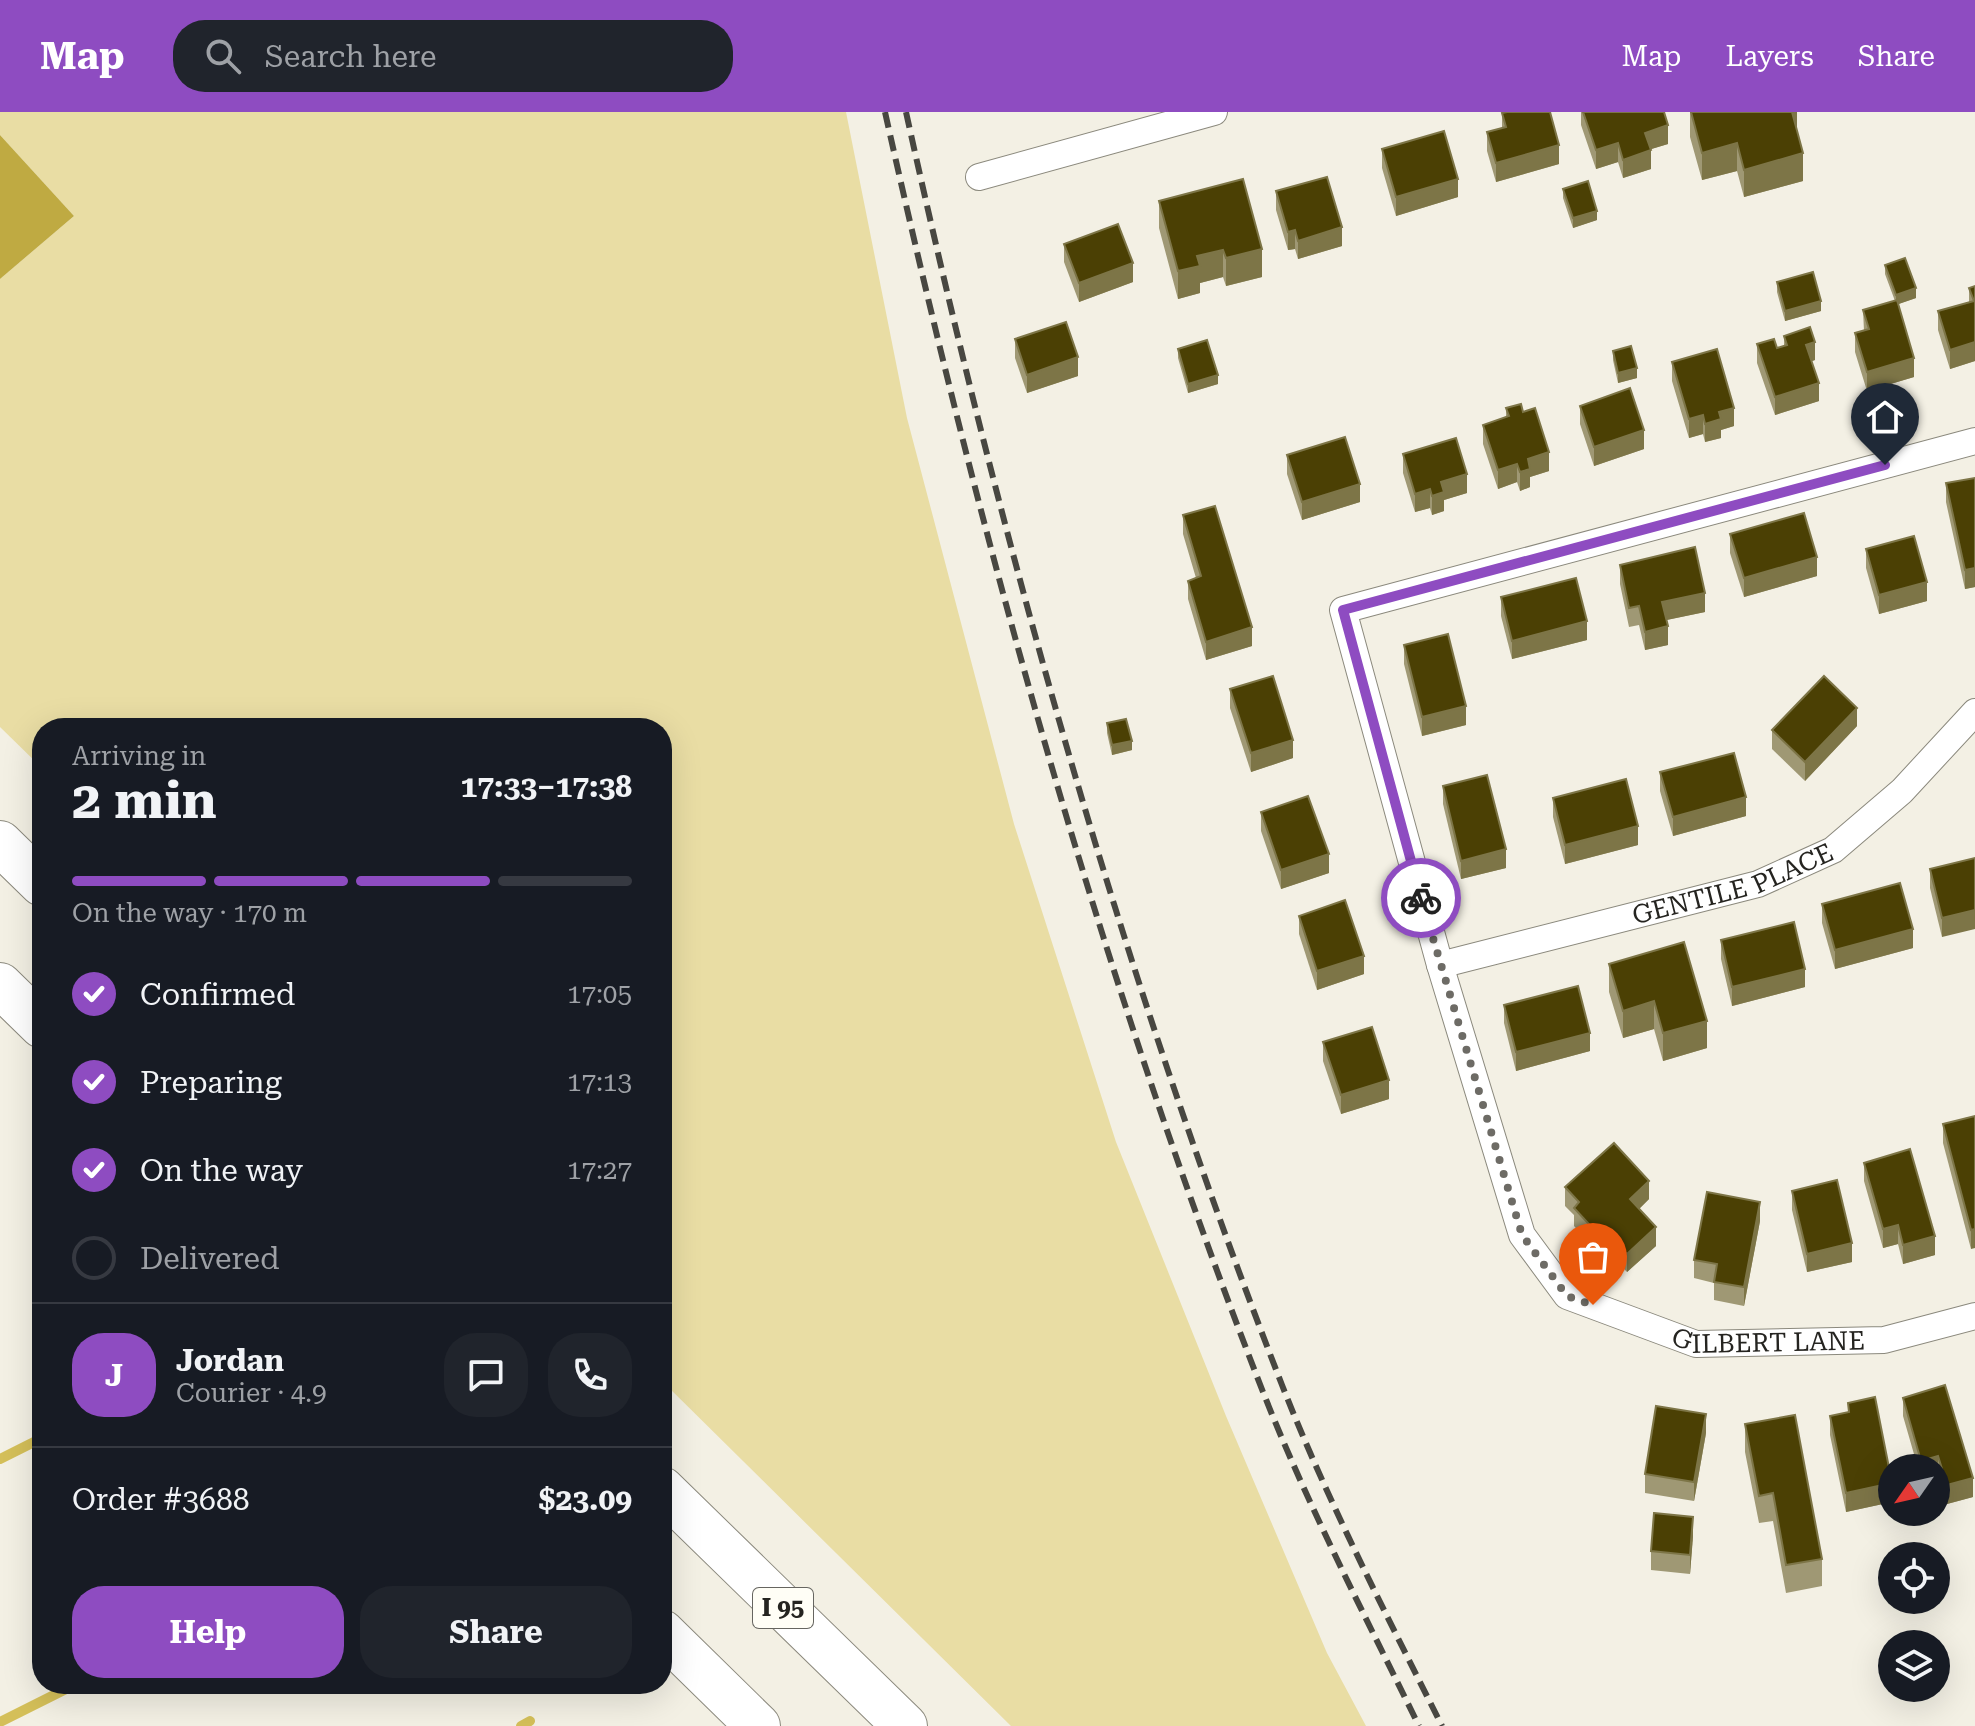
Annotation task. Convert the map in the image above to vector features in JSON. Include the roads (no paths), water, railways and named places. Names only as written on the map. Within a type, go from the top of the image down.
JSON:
[{"type":"highway","points":[[0,843],[32,874]]},
{"type":"highway","points":[[0,985],[32,1016]]},
{"type":"highway","name":"I 95","points":[[672,1499],[905,1726]]},
{"type":"highway","points":[[672,1642],[758,1726]]},
{"type":"street","points":[[979,177],[1210,113]]},
{"type":"street","points":[[1440,965],[1343,610],[1975,441]]},
{"type":"street","name":"GENTILE PLACE","points":[[1440,965],[1758,884],[1833,850],[1902,791],[1975,712]]},
{"type":"street","name":"GILBERT LANE","points":[[1440,965],[1522,1235],[1567,1296],[1696,1344],[1884,1340],[1975,1316]]},
{"type":"waterway","points":[[0,1459],[32,1443]]},
{"type":"waterway","points":[[0,1722],[56,1694]]},
{"type":"waterway","points":[[521,1726],[530,1721]]},
{"type":"railway","points":[[885,112],[922,275],[1005,599],[1050,760],[1149,1078],[1204,1236],[1280,1435],[1419,1726]]},
{"type":"railway","points":[[906,112],[982,435],[1024,596],[1117,915],[1169,1073],[1300,1429],[1358,1557],[1442,1726]]}]
